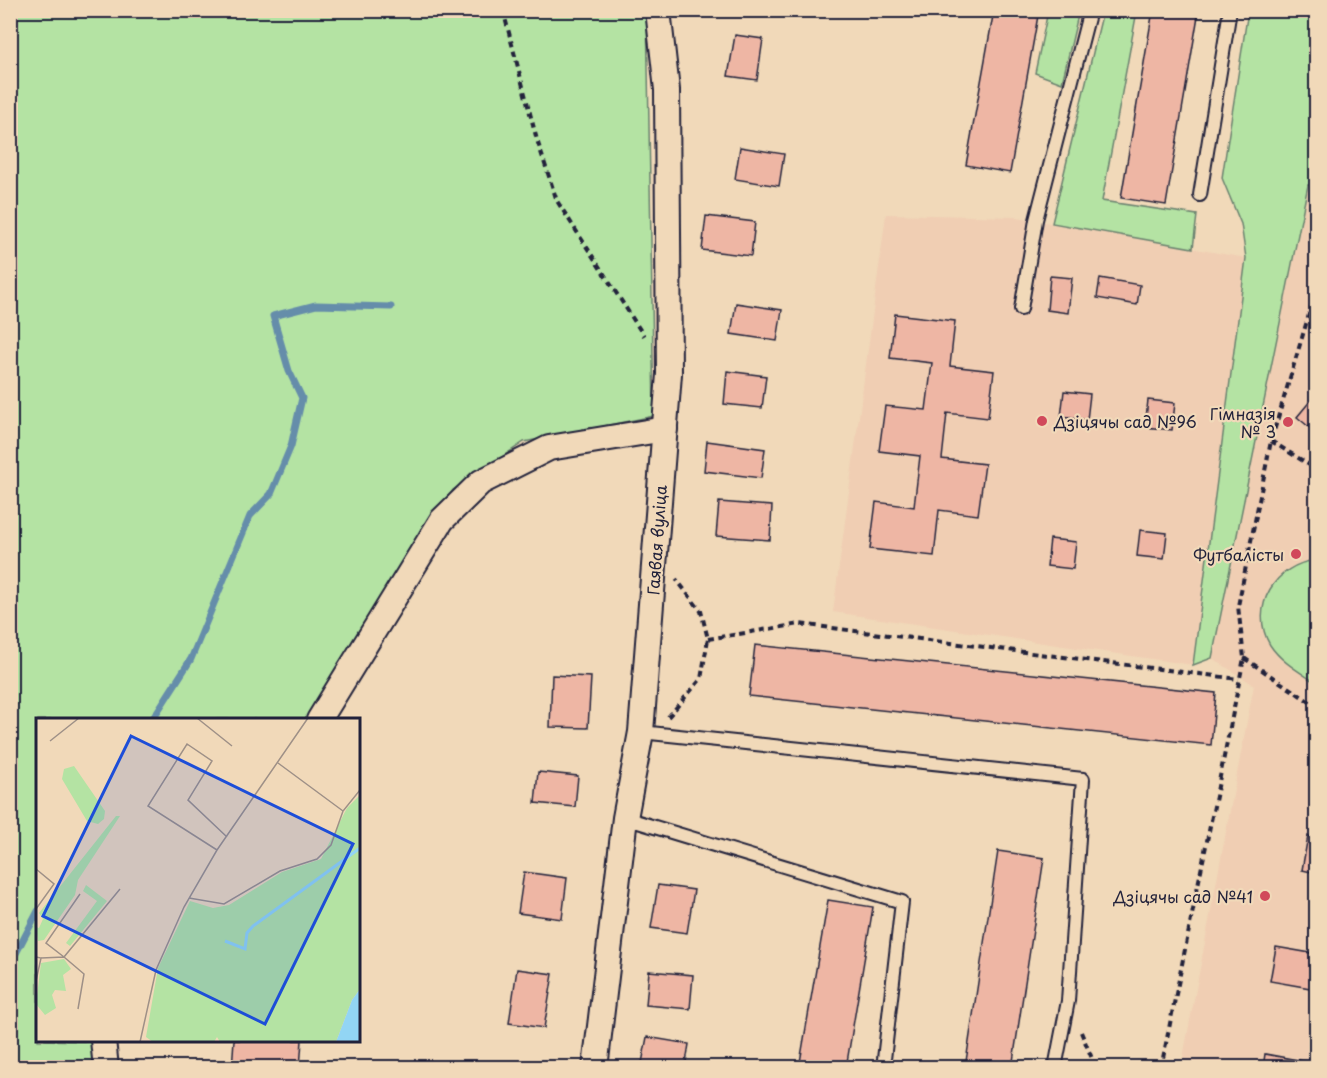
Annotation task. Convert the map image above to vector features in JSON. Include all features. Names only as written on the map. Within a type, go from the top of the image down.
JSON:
[{"type":"street","name":"Гаявая вуліца","points":[[595,1068],[625,819],[641,732],[669,374],[667,90],[658,10]]},
{"type":"street","points":[[319,718],[442,520],[482,482],[549,448],[665,429]]},
{"type":"street","points":[[103,1042],[106,1068]]},
{"type":"lane","points":[[1021,309],[1036,220],[1090,10]]},
{"type":"lane","points":[[1200,195],[1230,10]]},
{"type":"lane","points":[[641,732],[1083,779],[1068,1001],[1055,1068]]},
{"type":"lane","points":[[625,819],[902,902],[883,1068]]},
{"type":"path","points":[[503,10],[537,140],[557,201],[669,374]]},
{"type":"path","points":[[1161,1068],[1244,658],[1238,606],[1271,441],[1317,291]]},
{"type":"path","points":[[1271,441],[1317,469]]},
{"type":"path","points":[[641,732],[672,716],[701,679],[708,639],[701,611],[655,552]]},
{"type":"path","points":[[708,639],[800,624],[1239,679]]},
{"type":"path","points":[[1244,658],[1317,706]]},
{"type":"path","points":[[1068,1001],[1096,1068]]},
{"type":"shaded area","points":[[1308,185],[1316,187],[1316,1067],[1181,1068],[1254,685],[1212,658]]},
{"type":"shaded area","name":"Дзіцячы сад №96","points":[[886,214],[1017,217],[1246,258],[1193,665],[833,612]]},
{"type":"green space","points":[[647,10],[654,416],[524,442],[453,490],[338,664],[308,718],[36,718],[36,1042],[91,1042],[94,1067],[11,1067],[10,11]]},
{"type":"green space","points":[[1048,11],[1079,11],[1062,83],[1035,73]]},
{"type":"green space","points":[[1103,11],[1137,11],[1102,201],[1197,215],[1193,248],[1052,223]]},
{"type":"green space","points":[[1248,11],[1316,11],[1316,187],[1308,185],[1212,658],[1193,665],[1246,258],[1241,224],[1222,178]]},
{"type":"green space","points":[[1316,560],[1316,683],[1274,651],[1264,631],[1262,616],[1264,602],[1278,579],[1302,563]]},
{"type":"building","points":[[994,10],[1039,10],[1010,173],[966,165]]},
{"type":"building","points":[[1153,10],[1199,10],[1166,205],[1121,198]]},
{"type":"building","points":[[735,35],[763,39],[757,80],[728,76]]},
{"type":"building","points":[[740,147],[784,154],[779,186],[735,179]]},
{"type":"building","points":[[706,216],[755,222],[751,256],[702,250]]},
{"type":"building","points":[[1050,276],[1072,278],[1068,313],[1047,310]]},
{"type":"building","points":[[1100,278],[1140,285],[1137,305],[1097,298]]},
{"type":"building","points":[[736,303],[782,310],[777,341],[731,334]]},
{"type":"building","points":[[895,314],[955,321],[950,366],[994,371],[988,418],[947,413],[942,459],[985,464],[978,515],[939,510],[934,556],[870,549],[876,502],[914,507],[920,456],[879,451],[885,406],[926,410],[932,363],[890,358]]},
{"type":"building","points":[[727,371],[766,376],[762,408],[724,404]]},
{"type":"building","points":[[1064,391],[1090,394],[1087,420],[1061,417]]},
{"type":"building","points":[[1316,394],[1316,433],[1297,417]]},
{"type":"building","points":[[1148,400],[1175,403],[1172,430],[1145,427]]},
{"type":"building","points":[[707,441],[765,449],[761,478],[704,471]]},
{"type":"building","points":[[719,502],[772,506],[770,540],[716,536]]},
{"type":"building","points":[[1140,530],[1167,533],[1164,559],[1137,556]]},
{"type":"building","points":[[1050,539],[1076,542],[1073,569],[1047,566]]},
{"type":"building","points":[[755,645],[1216,693],[1211,745],[749,696]]},
{"type":"building","points":[[552,675],[591,677],[588,728],[550,727]]},
{"type":"building","points":[[538,772],[578,776],[575,807],[535,803]]},
{"type":"building","points":[[1308,836],[1316,838],[1316,873],[1302,870]]},
{"type":"building","points":[[998,851],[1044,858],[1012,1068],[965,1068]]},
{"type":"building","points":[[524,872],[567,878],[562,919],[518,913]]},
{"type":"building","points":[[658,885],[694,890],[687,933],[651,928]]},
{"type":"building","points":[[828,900],[873,907],[846,1068],[799,1068]]},
{"type":"building","points":[[1276,947],[1316,954],[1316,989],[1270,981]]},
{"type":"building","points":[[517,969],[553,974],[544,1028],[509,1023]]},
{"type":"building","points":[[649,971],[693,975],[690,1009],[646,1005]]},
{"type":"building","points":[[647,1037],[689,1044],[685,1068],[641,1068]]},
{"type":"building","points":[[234,1042],[302,1042],[300,1068],[232,1068]]},
{"type":"building","points":[[1316,1047],[1316,1068],[1263,1068],[1265,1054],[1314,1063]]},
{"type":"waterway","points":[[153,718],[191,659],[250,516],[271,494],[291,446],[302,398],[289,371],[273,316],[316,305],[391,307]]},
{"type":"waterway","points":[[10,965],[36,915]]},
{"type":"place","name":"Дзіцячы сад №96","points":[[1042,421]]},
{"type":"place","name":"Гімназія № 3","points":[[1288,422]]},
{"type":"place","name":"Футбалісты","points":[[1296,554]]},
{"type":"place","name":"Дзіцячы сад №41","points":[[1265,896]]}]
